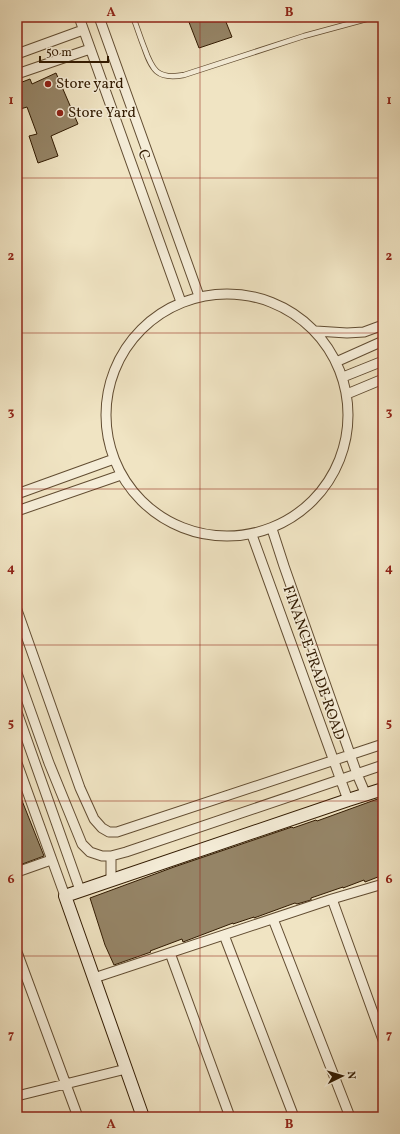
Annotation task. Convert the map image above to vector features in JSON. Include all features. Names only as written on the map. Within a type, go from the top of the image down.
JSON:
[{"type":"street","name":"C","points":[[79,17],[181,302]]},
{"type":"street","points":[[99,17],[199,296]]},
{"type":"street","points":[[17,54],[83,30]]},
{"type":"street","points":[[17,74],[90,49]]},
{"type":"street","points":[[231,293],[262,298],[291,311],[316,331],[336,362],[347,394],[349,422],[344,449],[333,475],[317,497],[296,516],[272,529],[252,535],[222,537],[191,532],[163,519],[139,500],[121,475],[114,459],[106,428],[107,397],[115,367],[131,340],[142,329],[154,318],[181,302],[199,296],[231,293]]},
{"type":"street","points":[[316,331],[348,333],[364,332],[383,325]]},
{"type":"street","points":[[336,362],[383,341]]},
{"type":"street","points":[[342,377],[383,361]]},
{"type":"street","points":[[347,394],[383,379]]},
{"type":"street","points":[[17,494],[114,459]]},
{"type":"street","points":[[17,512],[121,475]]},
{"type":"street","points":[[272,529],[357,774],[366,795]]},
{"type":"street","name":"FINANCE TRADE ROAD","points":[[252,535],[348,800]]},
{"type":"street","points":[[17,610],[80,788],[94,819],[102,828],[109,832],[117,832],[351,756],[383,744]]},
{"type":"street","points":[[17,672],[49,763],[82,844],[90,852],[102,856],[111,856],[340,778],[383,765]]},
{"type":"street","points":[[17,712],[80,890]]},
{"type":"street","points":[[17,764],[144,1117]]},
{"type":"street","points":[[65,896],[383,789]]},
{"type":"street","points":[[111,856],[111,880]]},
{"type":"street","points":[[17,872],[51,860]]},
{"type":"street","points":[[94,978],[332,899],[382,888]]},
{"type":"street","points":[[332,899],[383,1040]]},
{"type":"street","points":[[273,919],[350,1117]]},
{"type":"street","points":[[224,935],[294,1117]]},
{"type":"street","points":[[17,952],[78,1117]]},
{"type":"street","points":[[170,953],[230,1117]]},
{"type":"street","points":[[17,1096],[126,1069]]},
{"type":"lane","points":[[133,17],[151,66],[160,74],[167,76],[184,74],[304,36],[374,17]]},
{"type":"building","points":[[187,17],[224,17],[232,37],[199,48]]},
{"type":"building","points":[[56,73],[78,124],[51,136],[58,156],[38,163],[29,136],[37,134],[27,107],[17,110],[17,84],[30,79],[32,84]]},
{"type":"building","points":[[17,788],[44,856],[17,866]]},
{"type":"building","points":[[383,797],[383,875],[311,898],[311,900],[297,904],[295,903],[254,918],[233,923],[183,942],[182,939],[114,965],[105,945],[90,898],[174,867],[292,827],[293,828],[316,820],[317,821]]},
{"type":"place","name":"Store yard","points":[[48,84]]},
{"type":"place","name":"Store Yard","points":[[60,113]]}]
